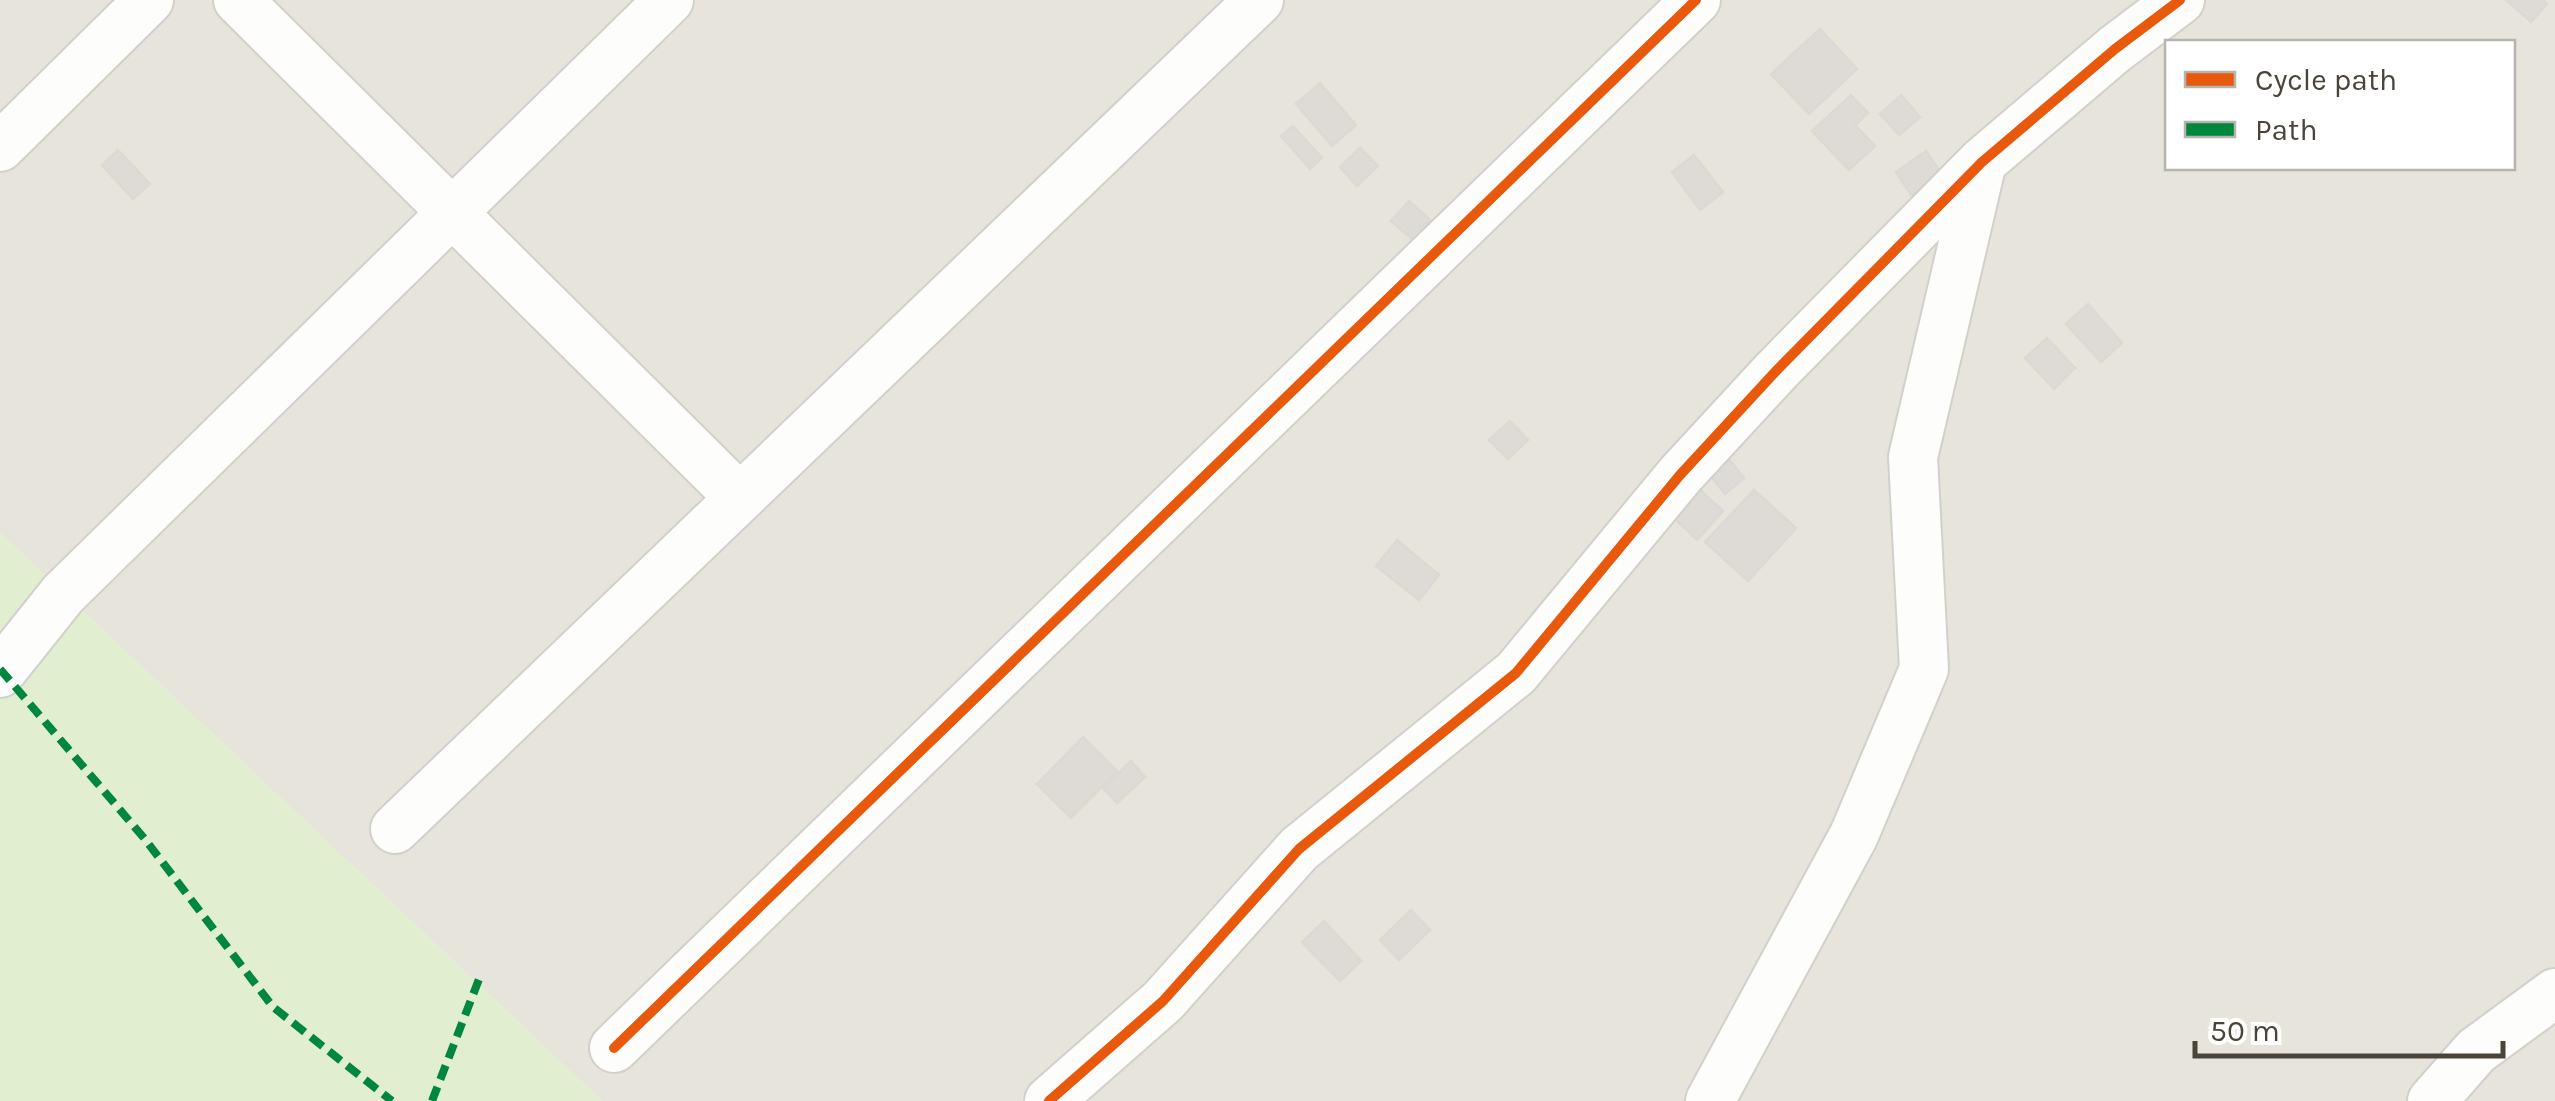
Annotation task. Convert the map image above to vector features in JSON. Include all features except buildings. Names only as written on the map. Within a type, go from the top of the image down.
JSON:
[{"type":"street","points":[[0,147],[149,0]]},
{"type":"street","points":[[238,0],[740,498]]},
{"type":"street","points":[[0,673],[63,594],[669,0]]},
{"type":"street","points":[[395,829],[1259,0]]},
{"type":"street","points":[[614,1048],[1696,0]]},
{"type":"street","points":[[1049,1101],[1163,1000],[1299,850],[1516,672],[1680,475],[1777,370],[1982,162],[2115,49],[2180,0]]},
{"type":"street","points":[[1710,1101],[1854,835],[1924,669],[1913,458],[1982,162]]},
{"type":"street","points":[[2432,1101],[2476,1051],[2555,993]]},
{"type":"shaded area","points":[[0,0],[2555,0],[2555,1101],[602,1101],[0,533]]},
{"type":"green space","points":[[0,533],[602,1101],[0,1101]]},
{"type":"marked path","points":[[0,669],[144,838],[273,1007],[392,1101]]},
{"type":"marked path","points":[[432,1101],[481,974]]},
{"type":"cycle path","points":[[614,1048],[1696,0]]},
{"type":"cycle path","points":[[1049,1101],[1163,1001],[1299,849],[1516,673],[1680,475],[1777,370],[1982,162],[2115,49],[2180,0]]}]
